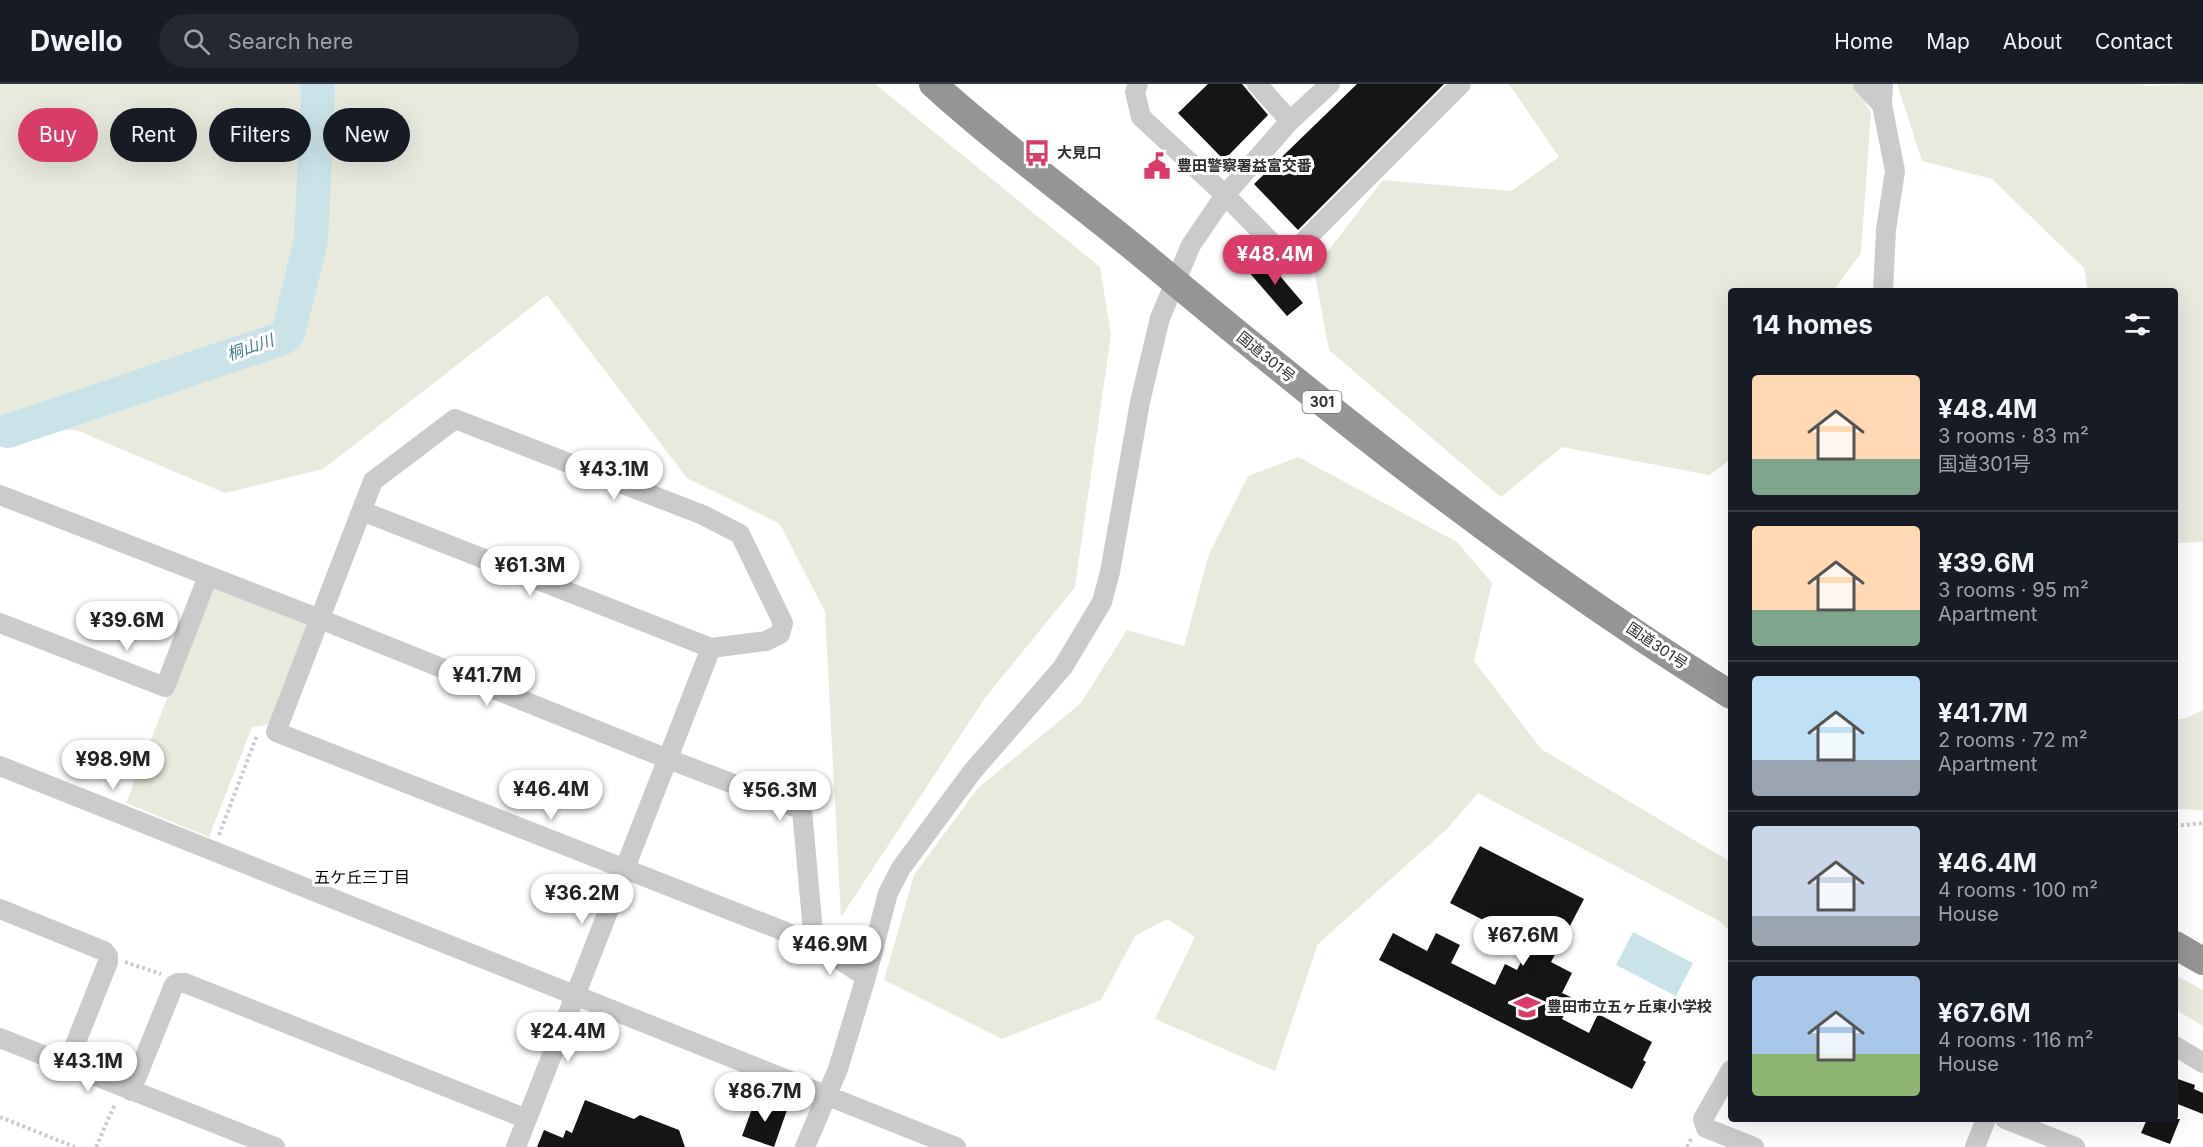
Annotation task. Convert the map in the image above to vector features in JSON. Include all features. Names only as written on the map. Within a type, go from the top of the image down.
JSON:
[{"type":"highway","name":"国道301号","points":[[933,84],[974,122],[1462,512],[1728,693]]},
{"type":"highway","points":[[2178,947],[2203,961]]},
{"type":"street","points":[[1138,84],[1135,92],[1141,117],[1225,195],[1287,258],[1461,84]]},
{"type":"street","points":[[1257,84],[1290,121]]},
{"type":"street","points":[[805,1147],[837,1069],[866,977],[888,893],[901,868],[972,772],[1063,667],[1102,602],[1110,572],[1140,402],[1160,318],[1191,245],[1225,195],[1290,121],[1330,84]]},
{"type":"street","points":[[1863,84],[1882,105]]},
{"type":"street","points":[[1882,288],[1886,230],[1895,171],[1882,105],[1883,84]]},
{"type":"street","points":[[362,511],[711,648],[766,641],[780,634],[783,623],[740,534],[703,515],[455,419],[373,481],[276,732],[814,943],[866,977]]},
{"type":"street","points":[[0,495],[802,810],[814,943]]},
{"type":"street","points":[[0,623],[165,687],[208,576]]},
{"type":"street","points":[[516,1147],[711,648]]},
{"type":"street","points":[[0,766],[575,993],[956,1147]]},
{"type":"street","points":[[0,909],[104,951],[108,956],[108,962],[67,1065]]},
{"type":"street","points":[[127,1089],[174,985],[184,983],[526,1119]]},
{"type":"street","points":[[0,1038],[275,1147]]},
{"type":"street","points":[[2178,1048],[2203,1063]]},
{"type":"street","points":[[1728,1075],[1703,1119],[1706,1128],[1754,1147]]},
{"type":"street","points":[[1975,1147],[1985,1122]]},
{"type":"street","points":[[2012,1122],[2075,1147]]},
{"type":"path","points":[[218,838],[258,734],[276,732]]},
{"type":"path","points":[[2178,826],[2203,823]]},
{"type":"path","points":[[108,956],[164,975]]},
{"type":"path","points":[[96,1147],[127,1089]]},
{"type":"path","points":[[0,1117],[75,1147]]},
{"type":"shaded area","points":[[0,84],[875,84],[1100,267],[1111,335],[1075,587],[985,698],[841,917],[825,612],[780,524],[687,478],[547,295],[323,469],[225,493],[76,430],[0,427]]},
{"type":"shaded area","points":[[1509,84],[1856,84],[1871,113],[1861,253],[1835,288],[1728,288],[1728,461],[1709,475],[1562,447],[1501,497],[1329,350],[1314,269],[1383,180],[1511,191],[1559,157]]},
{"type":"shaded area","points":[[1897,84],[2142,84],[2145,86],[2203,84],[2203,542],[2178,543],[2178,288],[2087,288],[2084,268],[1992,179],[1922,161]]},
{"type":"shaded area","points":[[1298,457],[1457,542],[1492,583],[1474,661],[1541,749],[1728,860],[1728,930],[1721,922],[1478,793],[1448,828],[1318,944],[1275,1071],[1155,1019],[1195,937],[1167,919],[1135,936],[1101,1000],[1002,1039],[884,980],[914,875],[978,788],[1081,703],[1127,630],[1184,646],[1209,554],[1248,476]]},
{"type":"shaded area","points":[[211,587],[308,625],[271,724],[252,727],[209,837],[126,803]]},
{"type":"shaded area","points":[[2203,710],[2203,810],[2178,809],[2178,719]]},
{"type":"shaded area","points":[[2178,977],[2203,990],[2203,1026],[2178,1011]]},
{"type":"water","points":[[1633,932],[1693,963],[1676,996],[1616,965]]},
{"type":"building","points":[[1208,84],[1242,84],[1268,115],[1224,160],[1178,113]]},
{"type":"building","points":[[1357,84],[1444,84],[1298,230],[1254,184]]},
{"type":"building","points":[[1263,256],[1303,303],[1287,316],[1247,270]]},
{"type":"building","points":[[1480,846],[1584,899],[1551,962],[1572,973],[1562,993],[1573,998],[1562,1019],[1589,1033],[1598,1014],[1652,1042],[1643,1060],[1646,1062],[1632,1089],[1379,960],[1393,933],[1427,951],[1436,933],[1460,945],[1451,963],[1495,985],[1505,964],[1517,970],[1530,944],[1450,903]]},
{"type":"building","points":[[2178,1079],[2195,1085],[2194,1089],[2203,1093],[2203,1114],[2178,1104]]},
{"type":"building","points":[[756,1098],[787,1110],[774,1147],[742,1136]]},
{"type":"building","points":[[585,1100],[634,1119],[640,1115],[679,1130],[685,1147],[537,1147],[544,1130],[563,1138],[566,1130],[572,1133]]},
{"type":"building","points":[[2180,1119],[2170,1144],[2141,1133],[2146,1122],[2178,1122]]},
{"type":"waterway","name":"桐山川","points":[[8,431],[283,338],[288,333],[311,240],[317,84]]},
{"type":"place","name":"大見口","points":[[1037,153]]},
{"type":"place","name":"豊田警察署益富交番","points":[[1157,166]]},
{"type":"place","name":"豊田市立五ヶ丘東小学校","points":[[1527,1007]]},
{"type":"district","name":"五ケ丘三丁目","points":[[362,877]]}]
